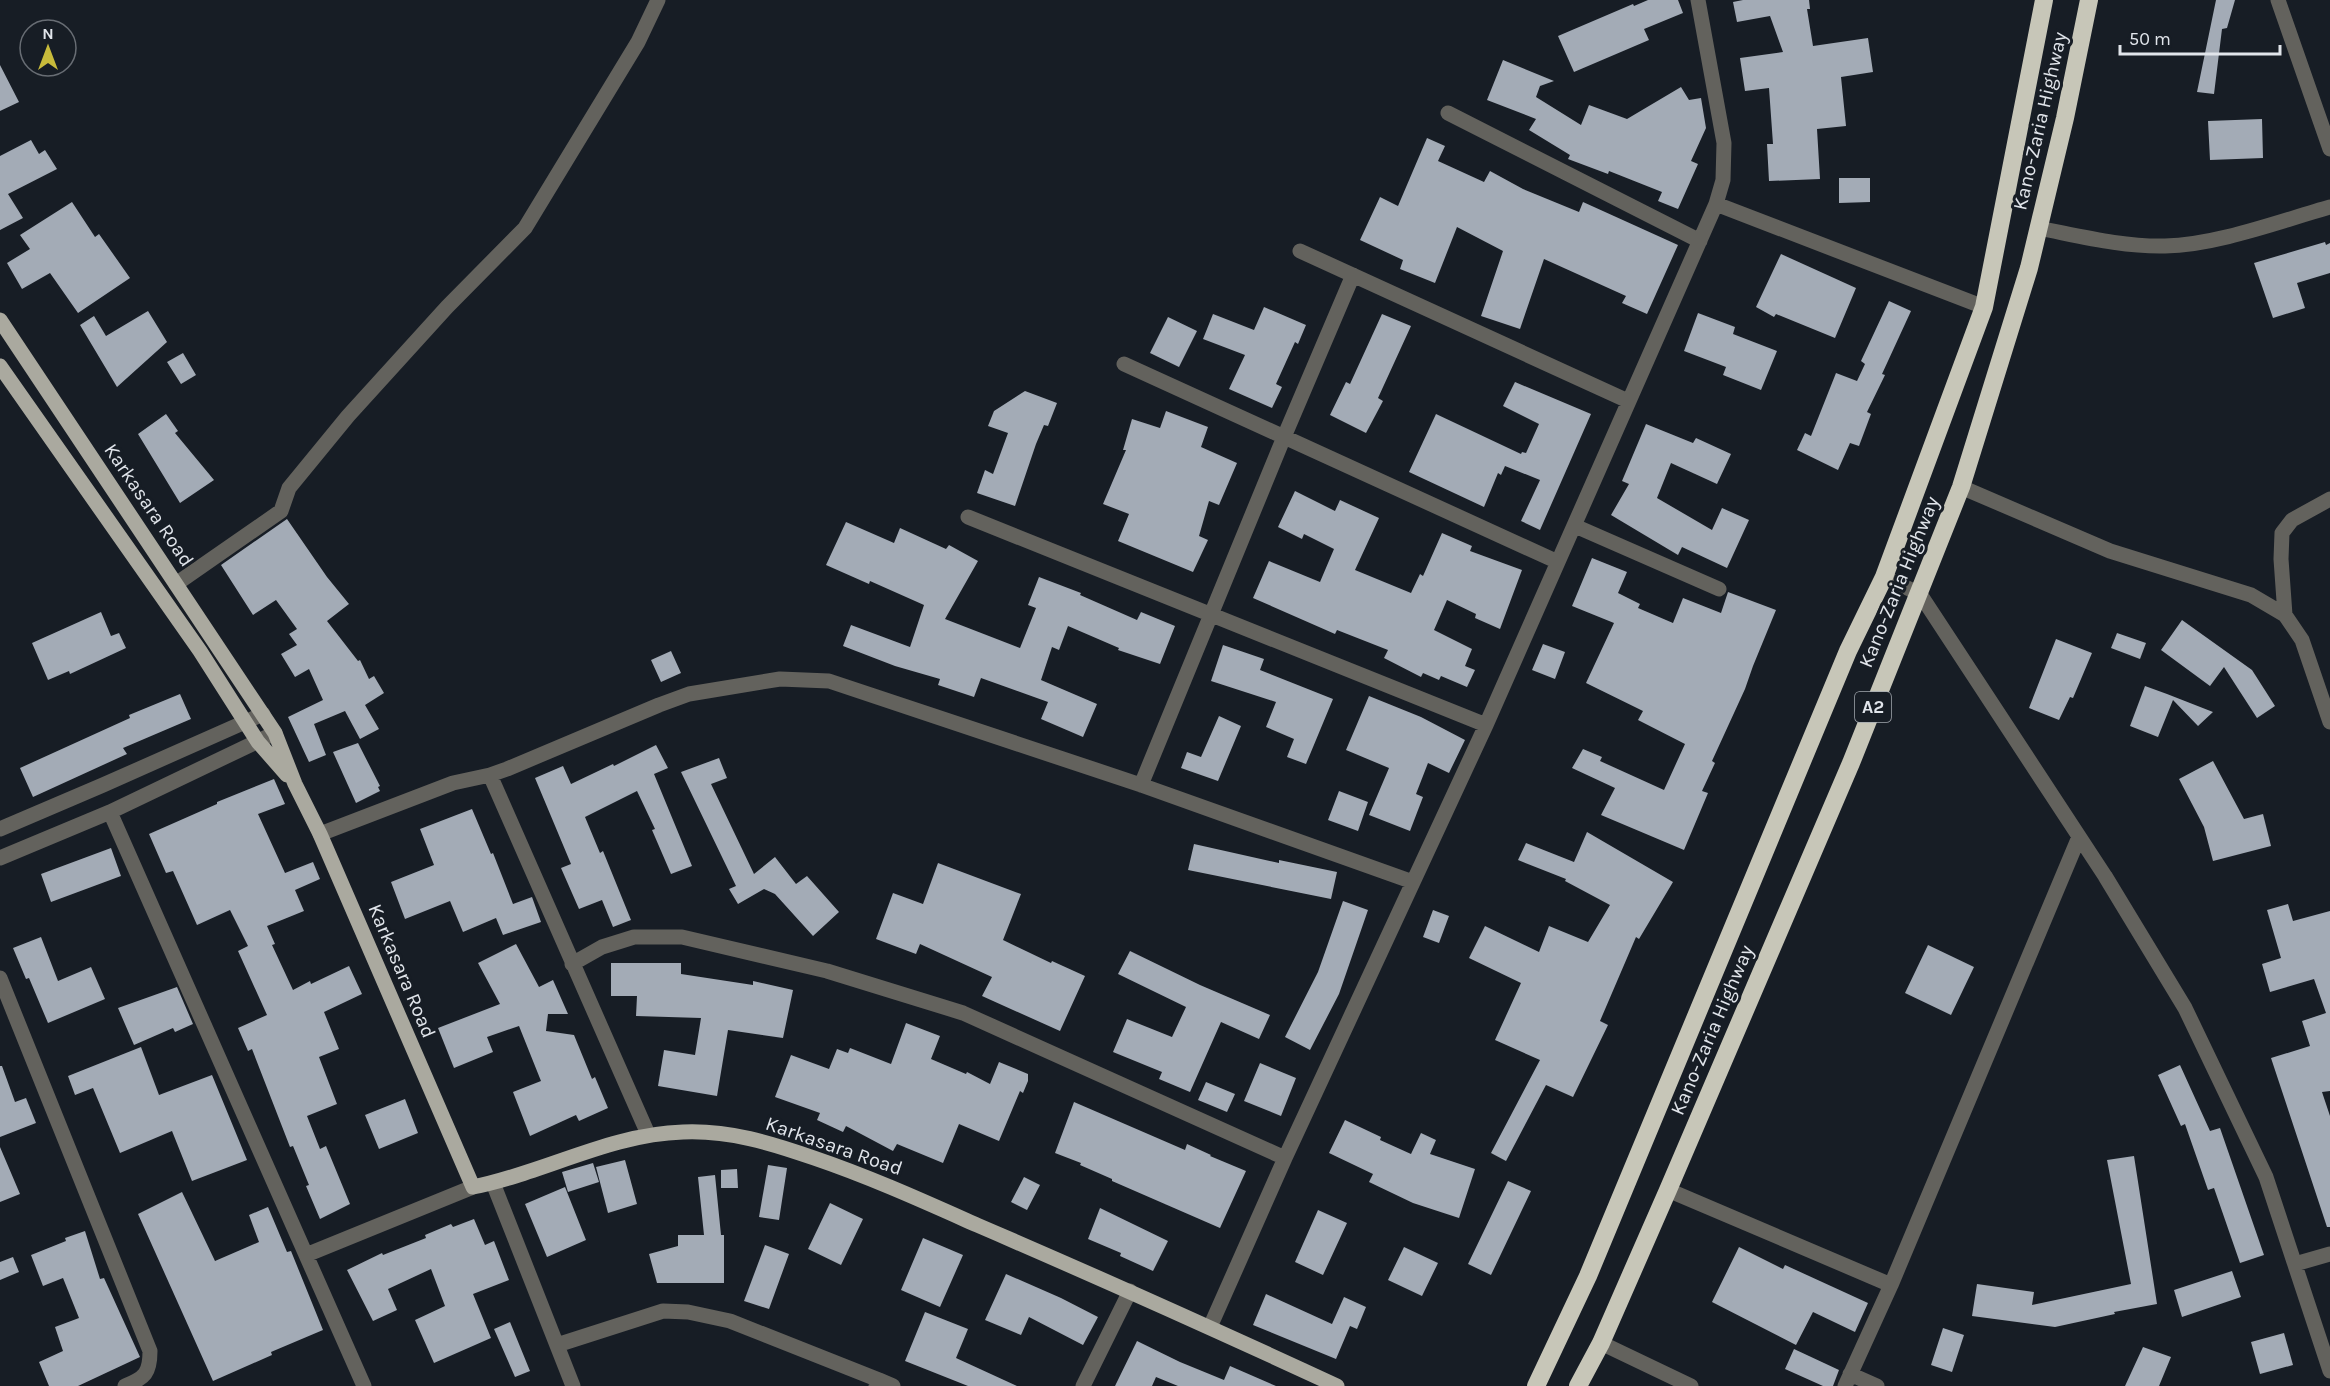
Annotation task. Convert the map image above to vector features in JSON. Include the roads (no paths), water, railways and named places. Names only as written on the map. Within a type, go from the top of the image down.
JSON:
[{"type":"highway","name":"Kano-Zaria Highway","points":[[1536,1386],[1588,1276],[1848,651],[1884,577],[1984,307],[2044,0]]},
{"type":"highway","name":"Kano-Zaria Highway","points":[[1578,1386],[1601,1343],[1851,763],[1961,487],[2025,278],[2065,118],[2089,0]]},
{"type":"main road","name":"Karkasara Road","points":[[0,320],[275,733],[295,784],[320,834],[473,1187],[493,1183],[648,1134],[717,1132],[768,1142],[861,1174],[1130,1291],[1337,1386]]},
{"type":"main road","name":"Karkasara Road","points":[[0,366],[200,651],[258,742],[295,784]]},
{"type":"street","points":[[176,584],[281,510],[289,489],[348,416],[447,307],[525,228],[638,42],[658,0]]},
{"type":"street","points":[[1210,1327],[1285,1158],[1486,725],[1716,204],[1723,180],[1724,143],[1698,0]]},
{"type":"street","points":[[2278,0],[2330,149]]},
{"type":"street","points":[[1448,113],[1700,241]]},
{"type":"street","points":[[1716,204],[1984,307]]},
{"type":"street","points":[[2038,228],[2135,245],[2167,246],[2211,240],[2330,207]]},
{"type":"street","points":[[1300,251],[1628,401]]},
{"type":"street","points":[[1140,785],[1353,275]]},
{"type":"street","points":[[1124,364],[1558,562]]},
{"type":"street","points":[[1961,487],[2110,551],[2251,595],[2285,615],[2302,640],[2330,722]]},
{"type":"street","points":[[2285,615],[2281,559],[2282,533],[2292,520],[2330,499]]},
{"type":"street","points":[[968,517],[1486,725]]},
{"type":"street","points":[[1575,526],[1719,589]]},
{"type":"street","points":[[1884,577],[1920,594],[2079,837],[2185,1008],[2266,1177],[2330,1371]]},
{"type":"street","points":[[320,834],[453,783],[490,775],[689,694],[780,679],[829,681],[1140,785],[1413,882]]},
{"type":"street","points":[[0,829],[262,714]]},
{"type":"street","points":[[0,858],[110,812],[275,733]]},
{"type":"street","points":[[490,775],[648,1134]]},
{"type":"street","points":[[110,812],[364,1386]]},
{"type":"street","points":[[1877,1386],[1847,1380],[1890,1285],[2079,837]]},
{"type":"street","points":[[572,964],[602,946],[634,937],[682,937],[826,971],[963,1013],[1285,1158]]},
{"type":"street","points":[[0,978],[150,1351],[150,1366],[141,1379],[125,1386]]},
{"type":"street","points":[[493,1183],[573,1386]]},
{"type":"street","points":[[306,1255],[473,1187]]},
{"type":"street","points":[[1668,1190],[1890,1285]]},
{"type":"street","points":[[2295,1264],[2330,1254]]},
{"type":"street","points":[[1083,1386],[1130,1291]]},
{"type":"street","points":[[557,1345],[663,1311],[688,1312],[730,1321],[883,1384]]},
{"type":"street","points":[[1601,1343],[1691,1386]]}]
